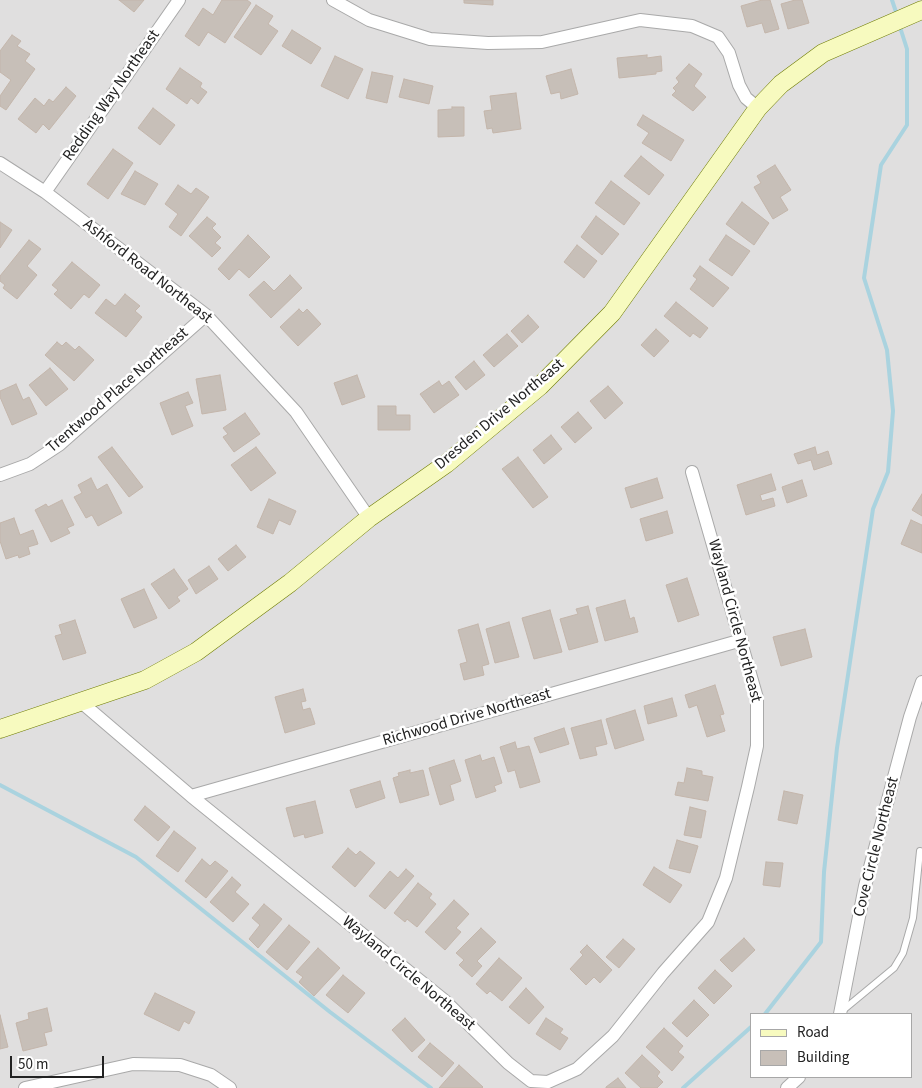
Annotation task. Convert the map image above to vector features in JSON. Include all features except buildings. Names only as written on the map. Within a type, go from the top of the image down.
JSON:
[{"type":"street","name":"Redding Way Northeast","points":[[44,192],[179,0]]},
{"type":"street","points":[[332,0],[369,20],[430,40],[488,43],[542,42],[640,20],[692,26],[718,37],[729,53],[739,85],[746,98],[758,108]]},
{"type":"street","name":"Dresden Drive Northeast","points":[[0,729],[145,680],[196,652],[290,583],[369,518],[446,464],[540,386],[612,313],[758,108],[781,84],[823,53],[922,10]]},
{"type":"street","name":"Ashford Road Northeast","points":[[1,164],[44,192],[206,315],[296,412],[369,518]]},
{"type":"street","name":"Trentwood Place Northeast","points":[[0,475],[30,464],[59,445],[206,315]]},
{"type":"street","name":"Wayland Circle Northeast","points":[[80,702],[191,796],[446,1001],[508,1063],[531,1080],[548,1082],[577,1069],[613,1036],[663,973],[708,922],[726,878],[757,746],[757,698],[742,640],[692,472]]},
{"type":"street","name":"Richwood Drive Northeast","points":[[191,796],[742,640]]},
{"type":"street","name":"Cove Circle Northeast","points":[[841,1013],[865,886],[910,717],[922,682]]},
{"type":"street","points":[[25,1088],[133,1064],[173,1065],[211,1075],[230,1088]]},
{"type":"street","points":[[787,1088],[798,1078]]},
{"type":"lane","points":[[841,1013],[894,968],[903,953],[913,918],[920,851]]},
{"type":"shaded area","points":[[0,0],[922,0],[922,1088],[0,1088]]},
{"type":"waterway","points":[[892,0],[897,15]]},
{"type":"waterway","points":[[766,1013],[821,942],[824,872],[837,748],[873,509],[888,472],[893,411],[887,350],[864,278],[881,165],[907,125],[907,49],[899,24]]},
{"type":"waterway","points":[[0,785],[136,857],[330,1012],[431,1088]]},
{"type":"waterway","points":[[683,1088],[750,1028]]}]
